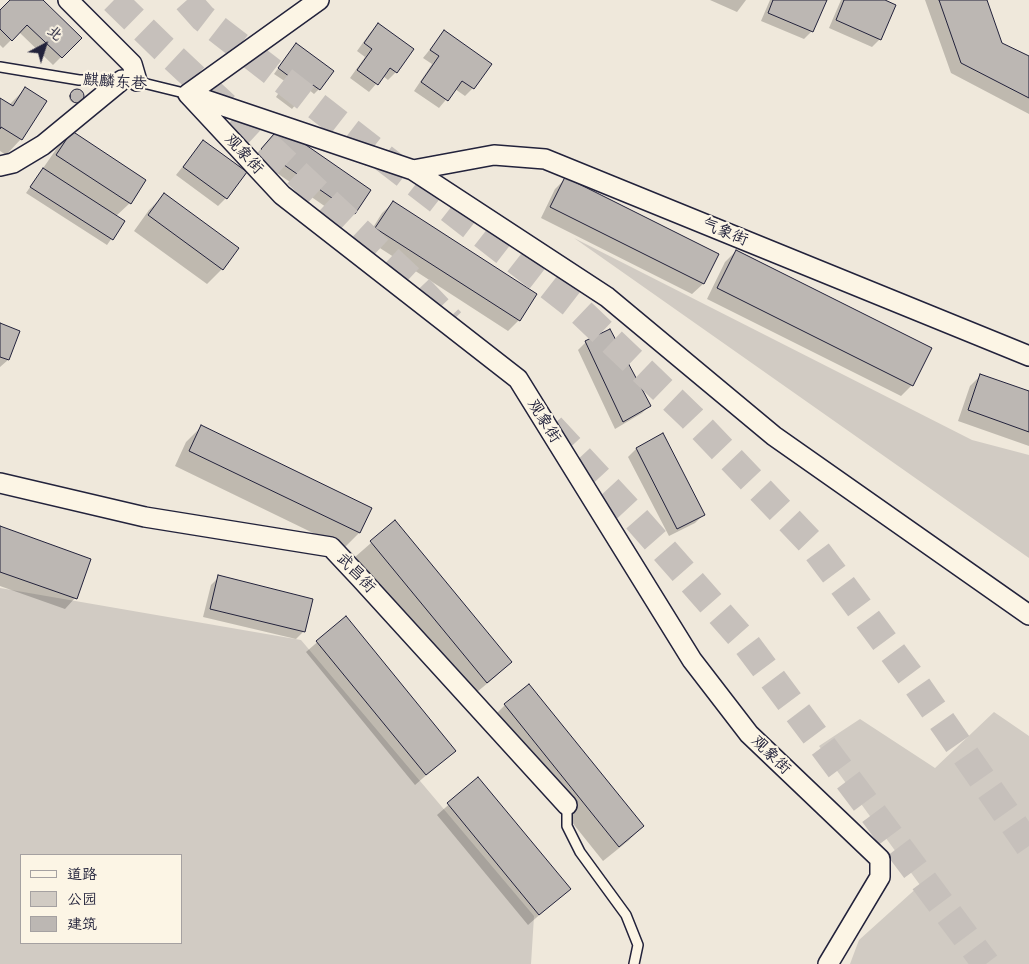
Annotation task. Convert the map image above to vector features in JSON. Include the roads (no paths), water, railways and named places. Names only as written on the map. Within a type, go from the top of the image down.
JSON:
[{"type":"street","points":[[0,166],[13,163],[43,145],[130,80],[132,64],[68,0]]},
{"type":"street","points":[[188,94],[319,0]]},
{"type":"street","name":"观象街","points":[[188,94],[413,170],[607,297],[774,436],[1029,615]]},
{"type":"street","name":"观象街","points":[[188,94],[282,195],[518,379],[692,660],[743,727],[777,762],[880,859],[880,877],[828,964]]},
{"type":"street","name":"气象街","points":[[413,170],[494,155],[545,159],[1029,356]]},
{"type":"street","name":"武昌街","points":[[0,483],[145,517],[331,547],[567,805]]},
{"type":"lane","name":"麒麟东巷","points":[[0,68],[79,80],[130,80],[188,94]]},
{"type":"lane","points":[[567,805],[566,826],[580,852],[626,915],[638,945],[634,964]]},
{"type":"tunnel","points":[[114,0],[410,279],[451,322]]},
{"type":"tunnel","points":[[187,0],[203,18],[576,307],[692,418],[811,543],[911,677],[1029,846]]},
{"type":"tunnel","points":[[551,427],[633,515],[745,642],[986,964]]}]
